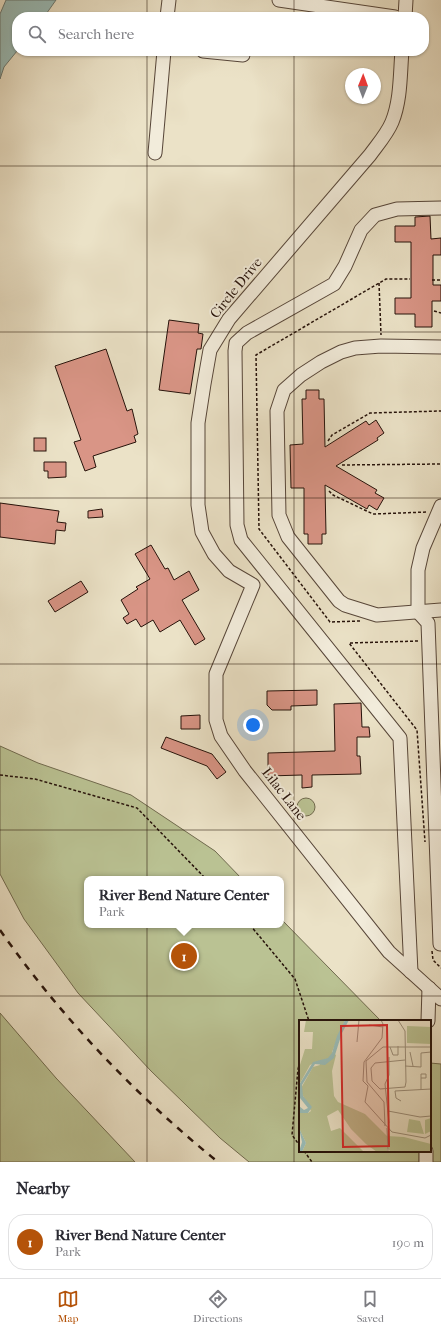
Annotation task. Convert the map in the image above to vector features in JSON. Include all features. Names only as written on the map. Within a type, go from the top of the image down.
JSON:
[{"type":"street","points":[[168,12],[169,0]]},
{"type":"street","points":[[279,0],[362,12]]},
{"type":"street","points":[[405,12],[406,0]]},
{"type":"street","points":[[155,153],[164,56]]},
{"type":"street","name":"Circle Drive","points":[[254,585],[229,571],[214,554],[202,532],[198,505],[198,423],[210,350],[228,320],[365,161],[385,135],[393,120],[397,103],[402,56]]},
{"type":"street","points":[[410,972],[400,738],[241,540],[237,525],[235,351],[236,343],[247,333],[334,284],[342,272],[361,230],[375,215],[397,210],[441,208]]},
{"type":"street","points":[[441,347],[381,346],[355,348],[341,352],[301,375],[284,390],[277,411],[279,515],[288,537],[339,601],[357,610],[377,615],[441,610]]},
{"type":"street","points":[[440,509],[423,548],[419,564],[418,612],[428,623],[438,824],[440,944]]},
{"type":"street","name":"Lilac Lane","points":[[254,585],[216,674],[216,720],[221,736],[241,765],[389,952],[441,999]]},
{"type":"street","points":[[428,1020],[429,988]]},
{"type":"path","points":[[360,621],[330,622],[259,529],[256,355],[386,279],[410,279]]},
{"type":"path","points":[[432,280],[441,280]]},
{"type":"path","points":[[379,283],[381,346]]},
{"type":"path","points":[[434,311],[441,313]]},
{"type":"path","points":[[328,441],[332,435],[370,413],[441,411]]},
{"type":"path","points":[[342,466],[441,464]]},
{"type":"path","points":[[329,491],[333,495],[373,514],[440,509]]},
{"type":"path","points":[[0,775],[35,779],[137,808],[203,876]]},
{"type":"path","points":[[252,928],[295,979],[309,1020]]},
{"type":"path","points":[[299,1066],[292,1135],[299,1145]]},
{"type":"path","points":[[305,1152],[312,1162]]},
{"type":"green space","points":[[0,746],[38,763],[131,795],[215,851],[239,876],[84,876],[84,928],[284,928],[284,922],[380,1020],[299,1020],[299,1152],[419,1152],[419,1162],[249,1162],[220,1138],[151,1071],[78,993],[24,919],[0,874]]},
{"type":"green space","points":[[306,798],[310,799],[314,803],[314,811],[310,815],[306,816],[302,815],[298,811],[297,807],[298,803],[302,799]]},
{"type":"green space","points":[[0,1013],[56,1078],[135,1162],[0,1162]]},
{"type":"green space","points":[[431,1063],[441,1064],[441,1162],[426,1162],[430,1152],[431,1152]]},
{"type":"water","points":[[6,0],[56,0],[48,12],[12,12],[13,56],[4,67],[0,79],[0,14]]},
{"type":"building","points":[[430,216],[431,239],[441,238],[441,255],[433,255],[433,285],[441,285],[441,301],[432,301],[432,327],[415,327],[415,314],[395,314],[395,298],[411,298],[411,242],[395,242],[395,226],[415,226],[415,217]]},
{"type":"building","points":[[169,320],[199,324],[198,333],[203,334],[201,349],[197,349],[190,394],[159,390]]},
{"type":"building","points":[[106,349],[127,411],[132,409],[138,434],[134,436],[136,442],[93,456],[96,467],[85,471],[74,442],[81,440],[55,366]]},
{"type":"building","points":[[306,390],[319,390],[319,399],[324,399],[325,447],[366,421],[369,425],[376,420],[384,433],[377,438],[378,440],[336,466],[377,490],[375,493],[384,498],[377,510],[369,505],[367,509],[325,485],[326,534],[322,534],[322,544],[308,544],[308,534],[304,534],[304,488],[291,488],[290,445],[303,444],[302,399],[306,399]]},
{"type":"building","points":[[34,438],[46,438],[46,451],[34,451]]},
{"type":"building","points":[[44,462],[66,462],[66,477],[48,478],[48,471],[44,471]]},
{"type":"building","points":[[0,503],[59,511],[57,522],[66,523],[65,531],[56,530],[55,544],[0,537]]},
{"type":"building","points":[[102,509],[103,517],[88,518],[88,511]]},
{"type":"building","points":[[151,545],[165,569],[168,568],[174,580],[189,571],[199,590],[182,600],[205,639],[195,645],[180,620],[160,632],[153,620],[141,627],[136,619],[127,624],[123,618],[129,614],[121,600],[138,589],[136,587],[150,579],[135,554]]},
{"type":"building","points":[[81,581],[88,592],[55,612],[48,601]]},
{"type":"building","points":[[317,690],[317,705],[291,706],[291,710],[272,710],[267,705],[267,691]]},
{"type":"building","points":[[361,703],[362,727],[369,727],[370,737],[357,737],[357,756],[360,756],[361,774],[312,775],[312,787],[302,788],[302,775],[268,776],[268,753],[335,751],[334,704]]},
{"type":"building","points":[[200,715],[200,729],[181,729],[181,716]]},
{"type":"building","points":[[166,737],[212,754],[226,772],[217,779],[207,766],[161,748]]},
{"type":"railway","points":[[0,930],[48,994],[101,1054],[158,1110],[218,1162]]},
{"type":"place","name":"River Bend Nature Center","points":[[184,956]]}]
